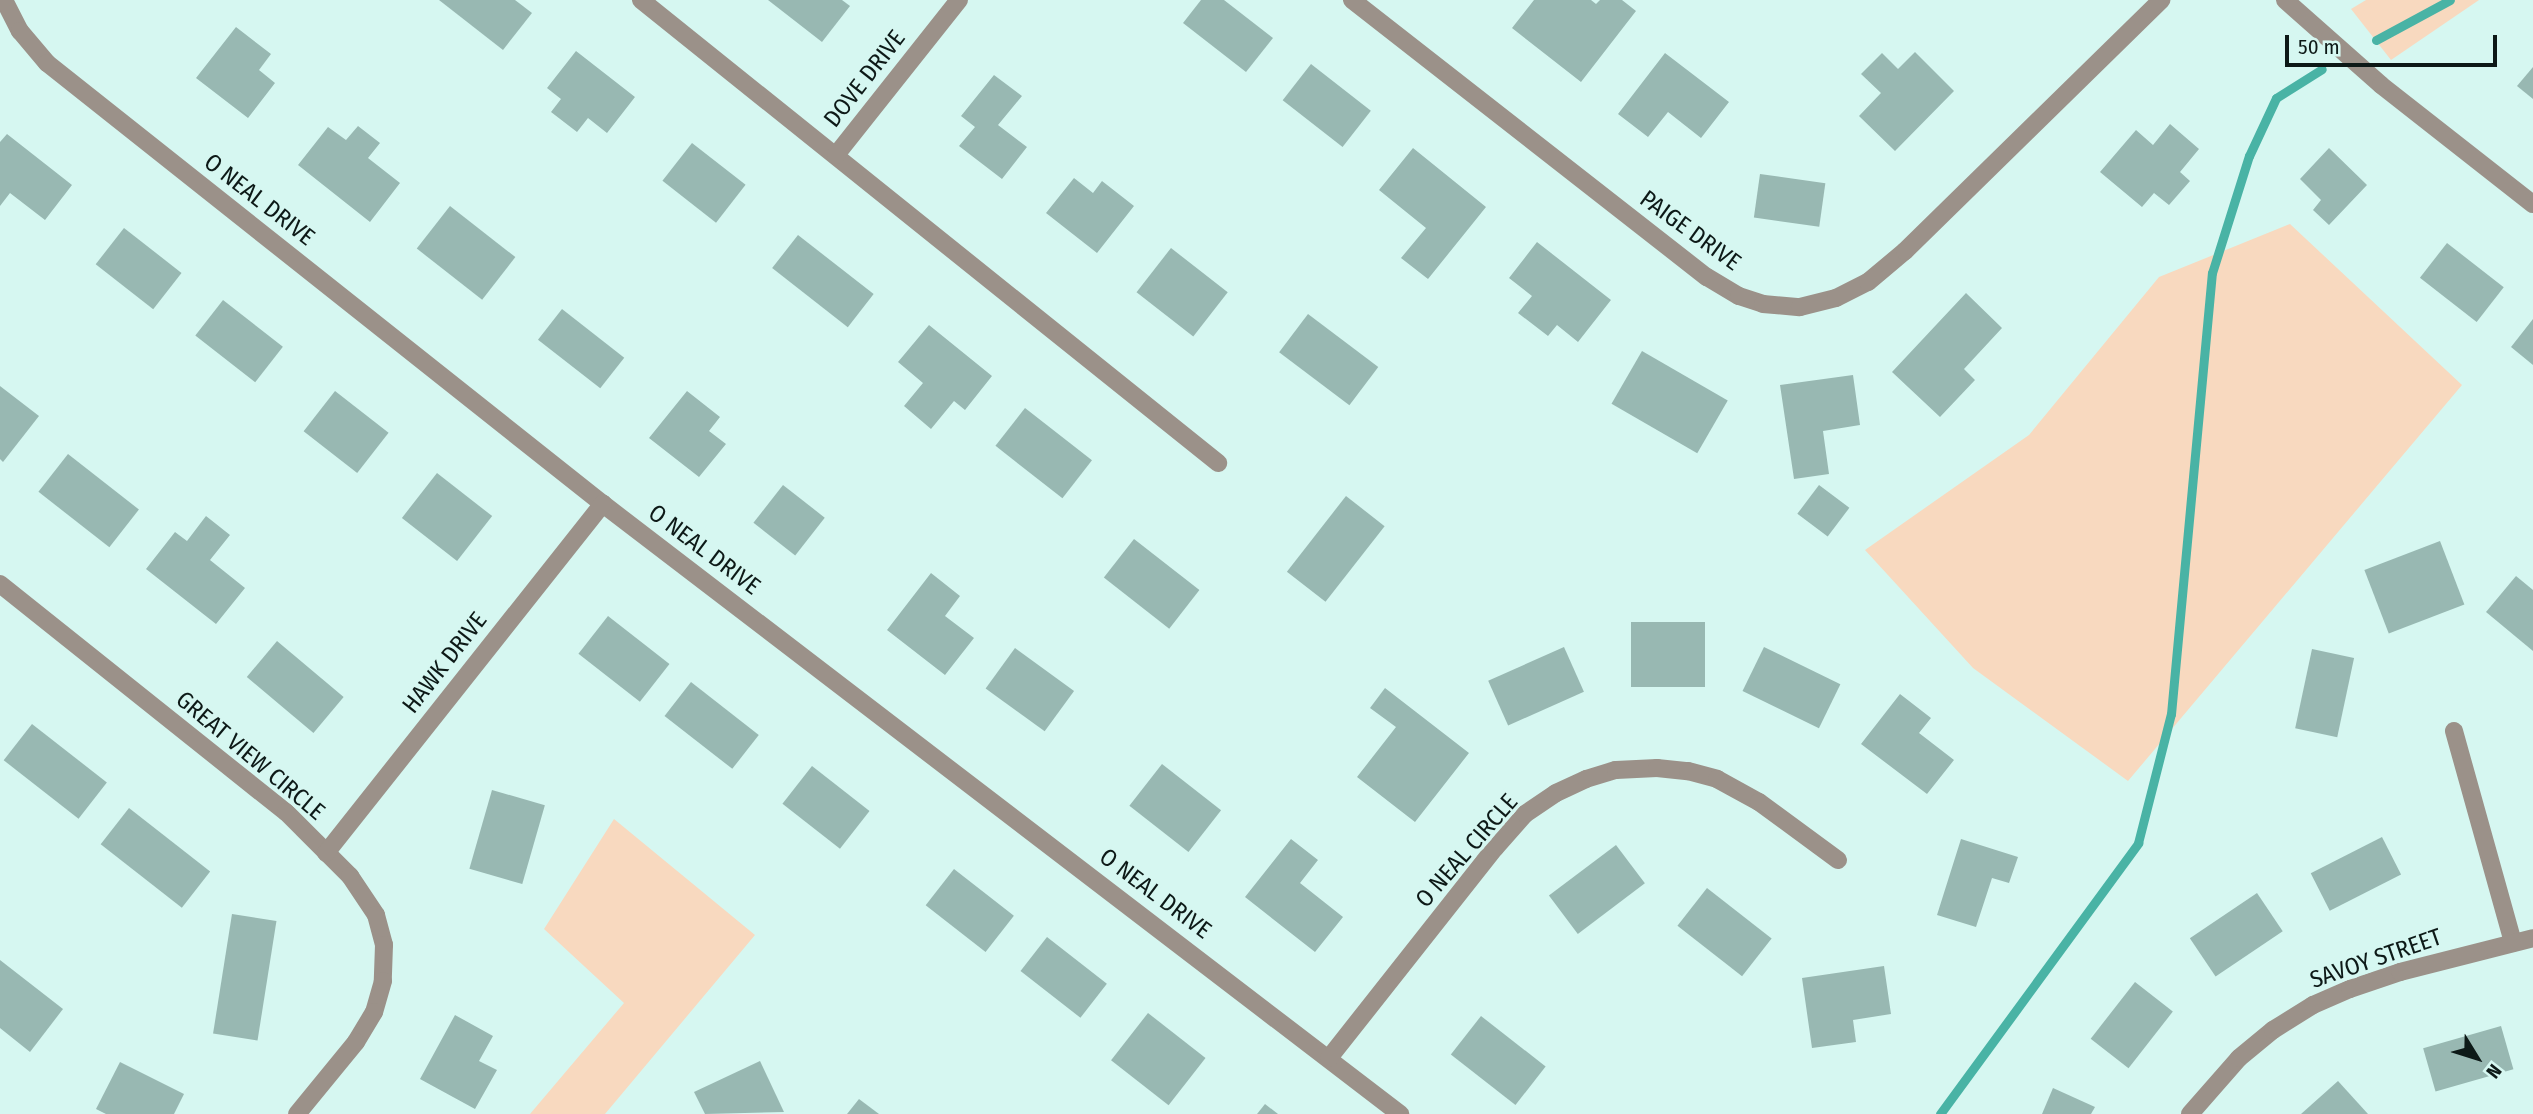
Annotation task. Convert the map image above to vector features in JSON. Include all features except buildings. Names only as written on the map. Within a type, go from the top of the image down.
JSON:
[{"type":"street","name":"O NEAL DRIVE","points":[[5,0],[20,31],[47,63],[603,503],[1400,1114]]},
{"type":"street","points":[[641,0],[1219,463]]},
{"type":"street","name":"DOVE DRIVE","points":[[836,155],[959,0]]},
{"type":"street","name":"PAIGE DRIVE","points":[[1352,0],[1707,277],[1739,296],[1763,304],[1800,307],[1836,298],[1868,282],[1905,251],[2161,0]]},
{"type":"street","points":[[2285,0],[2381,85],[2533,204]]},
{"type":"street","name":"HAWK DRIVE","points":[[326,853],[603,503]]},
{"type":"street","name":"GREAT VIEW CIRCLE","points":[[0,584],[286,812],[350,876],[376,915],[384,945],[383,981],[374,1012],[356,1042],[297,1114]]},
{"type":"street","points":[[2454,731],[2513,943]]},
{"type":"street","name":"O NEAL CIRCLE","points":[[1329,1058],[1494,848],[1525,814],[1556,793],[1586,779],[1616,770],[1657,768],[1688,771],[1717,779],[1759,802],[1838,860]]},
{"type":"street","name":"SAVOY STREET","points":[[2190,1114],[2239,1058],[2273,1030],[2313,1005],[2400,972],[2533,938]]},
{"type":"shaded area","points":[[2366,0],[2479,0],[2391,60],[2351,9]]},
{"type":"shaded area","points":[[2290,224],[2462,385],[2128,781],[1973,668],[1865,550],[2029,435],[2159,277]]},
{"type":"shaded area","points":[[614,819],[755,935],[605,1114],[530,1114],[624,1003],[544,929]]},
{"type":"waterway","points":[[2376,40],[2450,0]]},
{"type":"waterway","points":[[1940,1114],[2138,843],[2171,714],[2212,273],[2249,156],[2276,98],[2322,69]]}]
